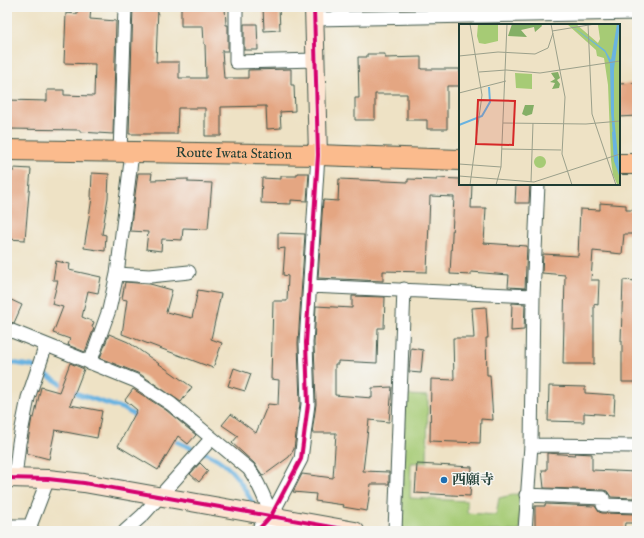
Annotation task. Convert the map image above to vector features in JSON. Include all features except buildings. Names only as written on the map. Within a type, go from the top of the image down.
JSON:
[{"type":"main road","name":"Route Iwata Station","points":[[7,150],[318,155],[459,160]]},
{"type":"main road","points":[[620,164],[637,164]]},
{"type":"street","points":[[90,362],[109,310],[117,274],[126,153],[125,7]]},
{"type":"street","points":[[236,7],[236,62],[315,60]]},
{"type":"street","points":[[257,531],[275,524],[301,458],[308,404],[306,343],[318,155],[314,13],[497,11],[539,20],[579,10],[637,13]]},
{"type":"street","points":[[525,531],[526,496],[531,445],[538,185]]},
{"type":"street","points":[[117,274],[150,276],[188,272]]},
{"type":"street","points":[[310,286],[534,296]]},
{"type":"street","points":[[395,531],[404,289]]},
{"type":"street","points":[[7,329],[136,381],[170,404],[249,469],[259,482],[275,524]]},
{"type":"street","points":[[46,345],[28,398],[11,478],[48,479],[84,483],[159,496],[275,524],[355,531]]},
{"type":"street","points":[[125,531],[143,515],[212,438]]},
{"type":"street","points":[[531,445],[637,446]]},
{"type":"street","points":[[7,526],[31,529],[48,479]]},
{"type":"street","points":[[526,496],[603,498],[603,505],[637,506]]},
{"type":"green space","points":[[405,395],[428,396],[427,462],[411,463],[410,498],[467,501],[467,513],[496,515],[499,498],[521,493],[520,531],[415,531],[403,529],[401,523]]},
{"type":"waterway","points":[[7,362],[32,366],[78,394],[124,409],[139,418]]},
{"type":"waterway","points":[[170,438],[218,459],[237,478],[255,508]]},
{"type":"cycle path","points":[[257,531],[271,516],[301,459],[308,404],[306,343],[318,155],[314,7]]},
{"type":"cycle path","points":[[7,478],[48,479],[84,483],[355,531]]},
{"type":"place","name":"西願寺","points":[[444,480]]}]
